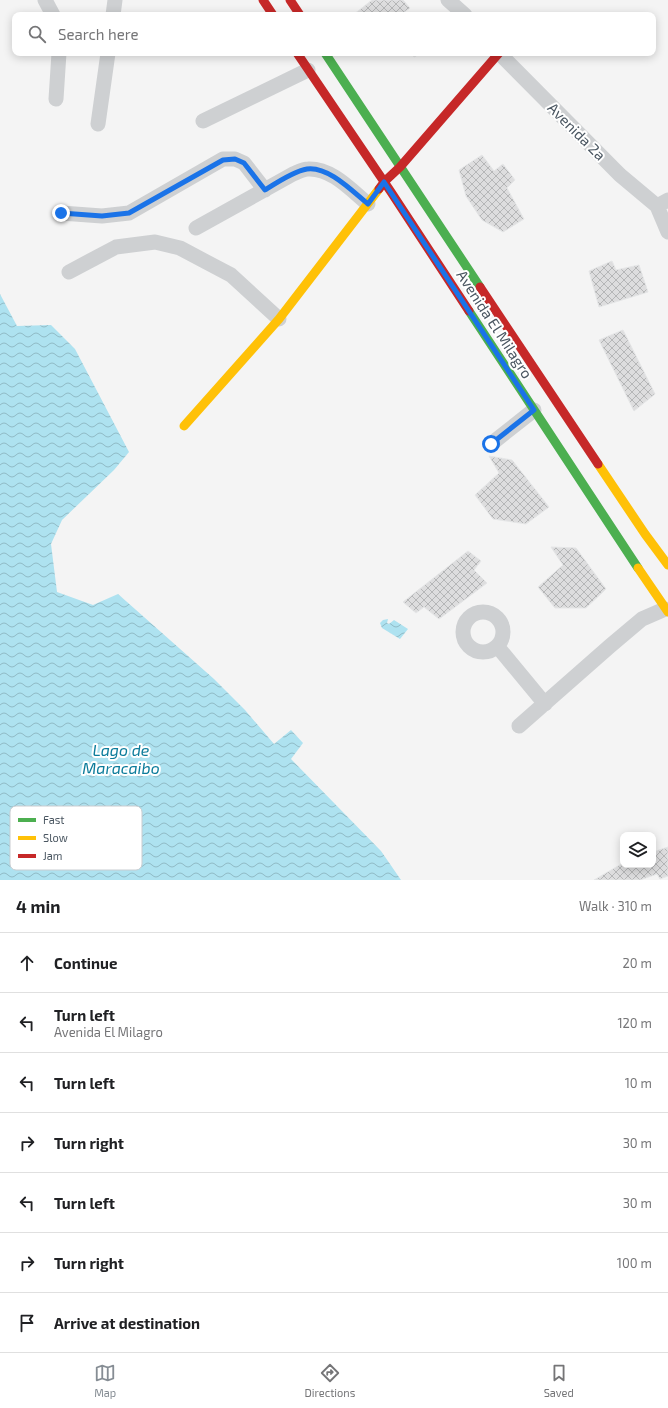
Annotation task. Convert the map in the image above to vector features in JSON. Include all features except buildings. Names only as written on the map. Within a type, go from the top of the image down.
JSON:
[{"type":"main road","points":[[263,0],[271,12]]},
{"type":"main road","points":[[290,0],[298,12]]},
{"type":"main road","name":"Avenida El Milagro","points":[[299,56],[534,410],[659,593],[667,609]]},
{"type":"main road","name":"Avenida El Milagro","points":[[327,56],[645,534],[668,565]]},
{"type":"main road","points":[[184,426],[279,319],[384,182],[400,167],[496,56]]},
{"type":"street","points":[[45,0],[52,12]]},
{"type":"street","points":[[113,12],[115,0]]},
{"type":"street","points":[[448,0],[462,12]]},
{"type":"street","points":[[56,99],[59,56]]},
{"type":"street","points":[[98,124],[108,56]]},
{"type":"street","name":"Avenida 2a","points":[[502,56],[620,175],[663,203]]},
{"type":"street","points":[[203,121],[308,70]]},
{"type":"street","points":[[61,213],[102,216],[129,213],[223,160],[235,159],[244,163],[265,190]]},
{"type":"street","points":[[196,228],[293,174],[307,169],[319,170],[330,174],[368,204]]},
{"type":"street","points":[[663,203],[668,232]]},
{"type":"street","points":[[69,272],[116,247],[155,242],[180,248],[231,275],[279,319]]},
{"type":"street","points":[[491,444],[534,410]]},
{"type":"street","points":[[520,726],[642,619],[659,593]]},
{"type":"street","points":[[642,619],[667,609]]},
{"type":"street","points":[[497,646],[545,704]]},
{"type":"water","name":"Lago de Maracaibo","points":[[0,294],[17,326],[51,325],[75,349],[129,452],[114,470],[62,520],[51,544],[57,592],[93,605],[118,594],[214,679],[245,710],[274,744],[291,730],[303,743],[291,759],[381,851],[401,880],[0,880]]},
{"type":"water","points":[[388,619],[387,623],[389,624],[394,620],[408,629],[400,639],[382,628],[380,623],[383,620]]},
{"type":"traffic: fast","points":[[327,56],[480,287]]},
{"type":"traffic: fast","points":[[469,311],[638,568]]},
{"type":"traffic: slow","points":[[184,426],[279,319],[379,189]]},
{"type":"traffic: slow","points":[[598,464],[645,534],[668,565]]},
{"type":"traffic: slow","points":[[638,568],[668,612]]},
{"type":"traffic: jam","points":[[263,0],[271,12]]},
{"type":"traffic: jam","points":[[290,0],[298,12]]},
{"type":"traffic: jam","points":[[299,56],[469,311]]},
{"type":"traffic: jam","points":[[379,189],[496,56]]},
{"type":"traffic: jam","points":[[480,287],[598,464]]},
{"type":"route","points":[[61,213],[102,216],[129,213],[223,160],[235,159],[244,163],[265,190],[293,174],[307,169],[319,170],[330,174],[368,204],[384,182],[534,410],[491,444]]}]
